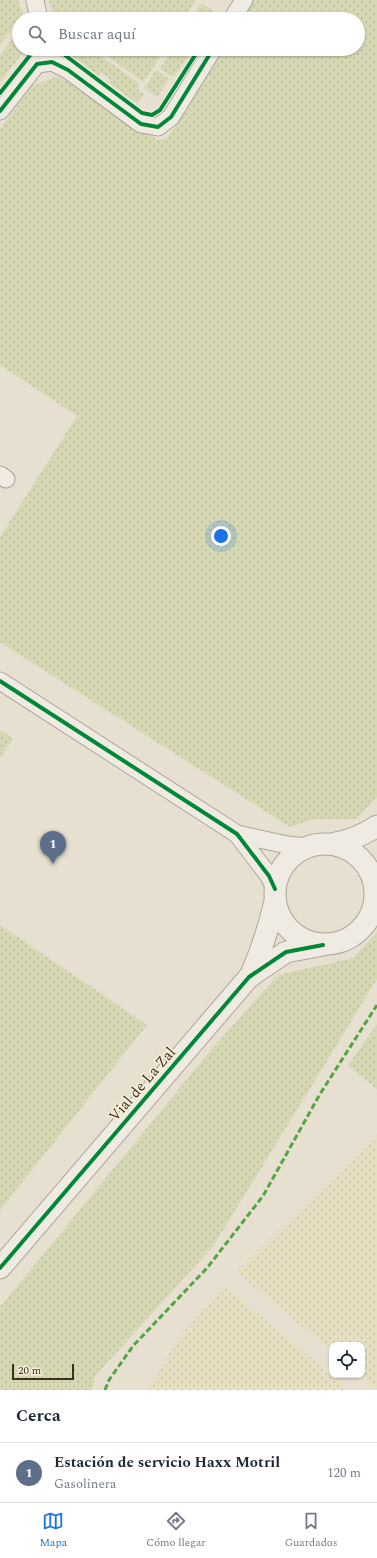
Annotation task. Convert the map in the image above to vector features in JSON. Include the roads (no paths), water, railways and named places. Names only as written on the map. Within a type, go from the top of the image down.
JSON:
[{"type":"street","points":[[35,0],[38,12]]},
{"type":"street","points":[[236,12],[244,0]]},
{"type":"street","points":[[0,111],[45,56],[52,62],[68,70],[141,124],[158,127],[171,117],[209,56]]},
{"type":"street","points":[[0,681],[237,834],[287,846],[306,847]]},
{"type":"street","points":[[331,844],[350,840],[367,833],[377,826]]},
{"type":"street","points":[[237,834],[269,876],[275,895],[278,912],[283,923],[291,932],[311,943],[323,945],[335,944],[356,934],[365,925],[371,915],[375,904],[376,886],[369,869],[362,859],[353,851],[342,846],[322,843],[306,847],[296,852],[288,860],[277,878],[275,895]]},
{"type":"street","name":"Vial de La Zal","points":[[0,1268],[249,977],[267,933],[275,895]]},
{"type":"street","name":"Vial de La Zal","points":[[249,977],[286,952],[323,945]]},
{"type":"place","name":"Estación de servicio Haxx Motril","points":[[53,864]]}]
